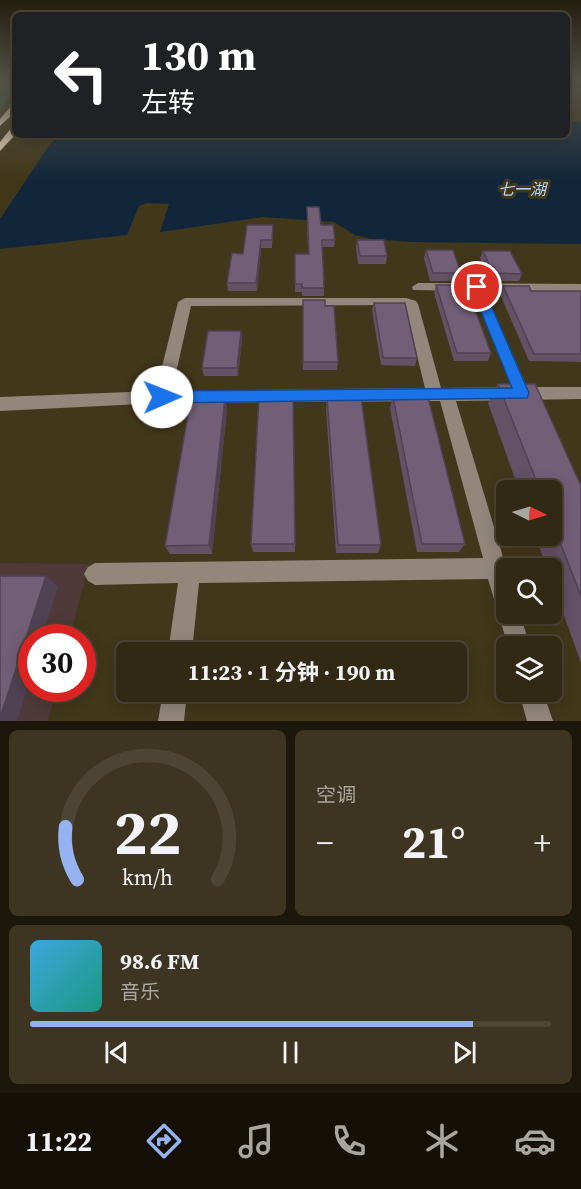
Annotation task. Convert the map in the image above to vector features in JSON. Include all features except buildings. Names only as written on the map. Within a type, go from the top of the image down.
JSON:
[{"type":"main road","points":[[0,148],[12,133]]},
{"type":"street","points":[[418,287],[581,288]]},
{"type":"street","points":[[477,287],[522,393]]},
{"type":"street","points":[[95,574],[496,568],[411,304],[401,301],[186,302],[162,397]]},
{"type":"street","points":[[0,404],[162,397],[581,393]]},
{"type":"street","points":[[181,642],[190,572]]},
{"type":"street","points":[[171,721],[174,702]]},
{"type":"street","points":[[534,702],[540,721]]},
{"type":"shaded area","points":[[0,563],[89,564],[73,624],[18,624],[18,702],[53,702],[48,721],[0,721]]},
{"type":"water","name":"七一湖","points":[[570,120],[581,122],[581,244],[412,242],[372,239],[355,235],[334,222],[263,217],[160,232],[169,204],[147,203],[139,206],[127,235],[0,249],[0,219],[56,138],[570,138]]},
{"type":"route","points":[[162,397],[522,393],[477,287]]}]
